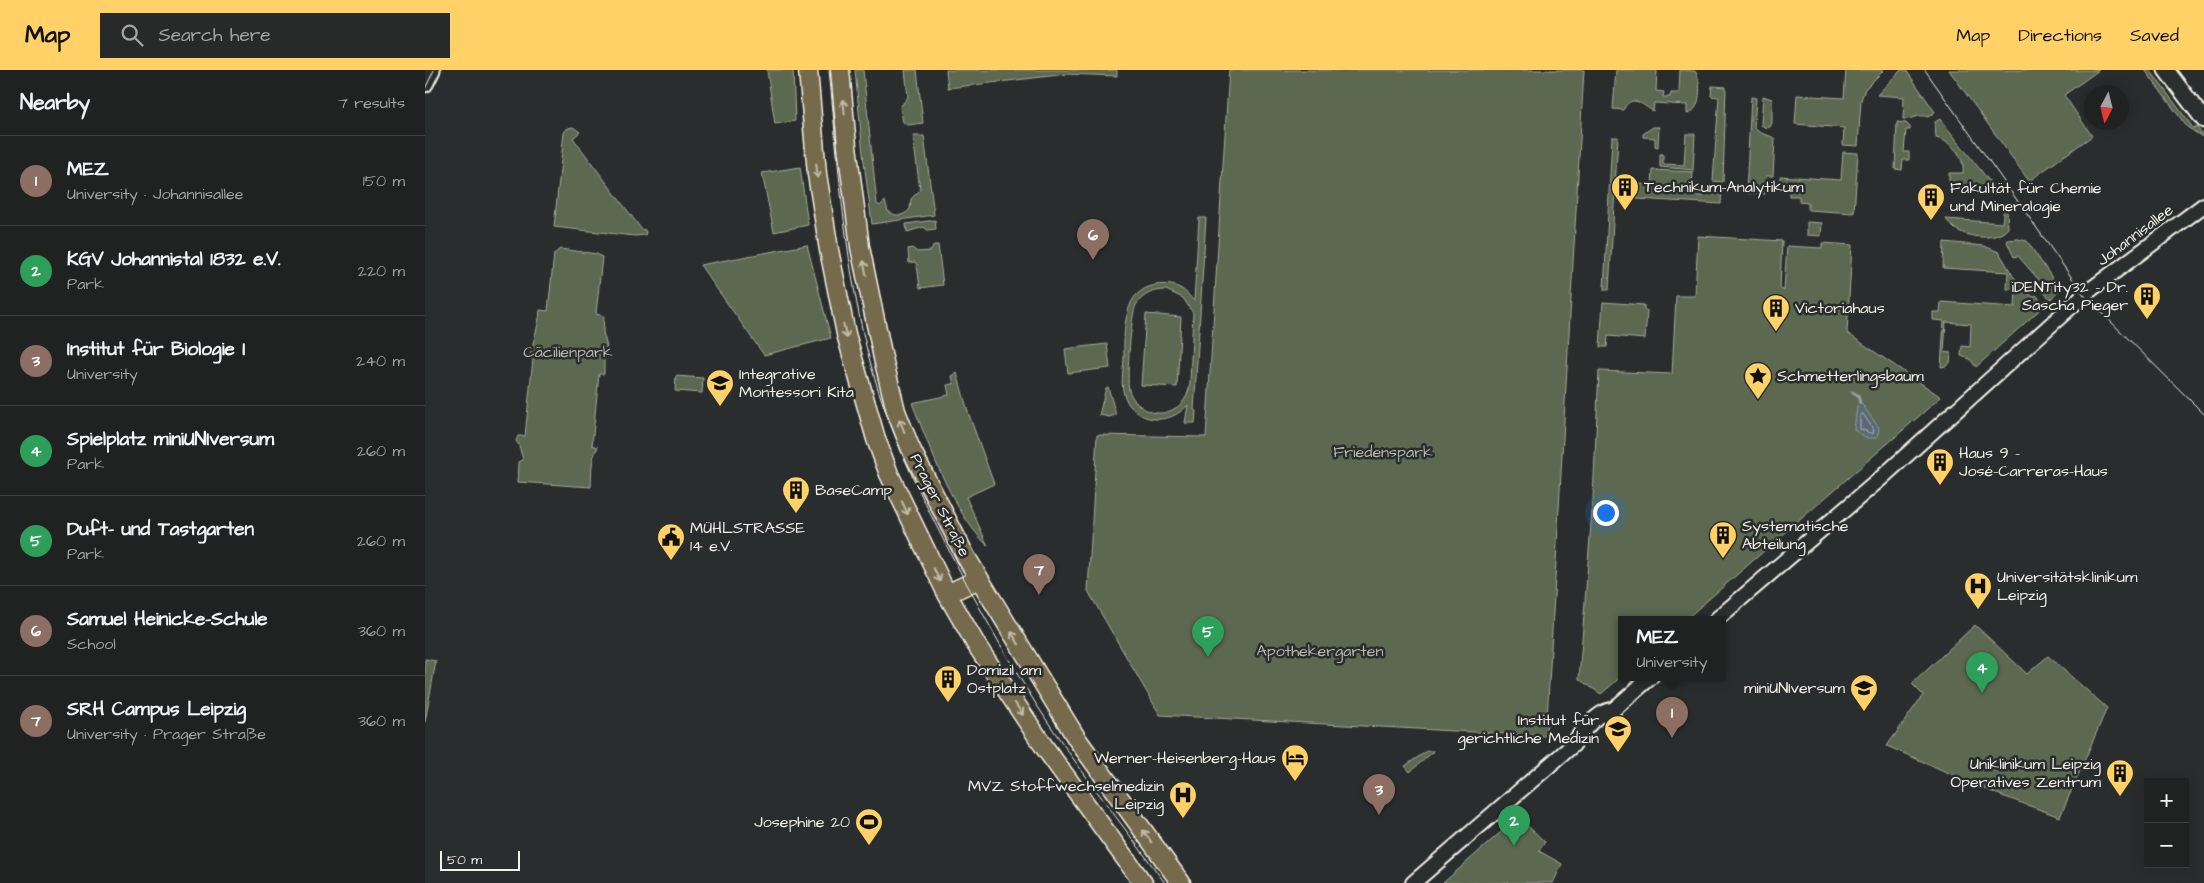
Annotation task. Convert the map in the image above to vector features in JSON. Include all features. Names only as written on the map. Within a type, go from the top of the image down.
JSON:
[{"type":"main road","points":[[425,84],[432,70]]},
{"type":"main road","name":"Prager Straße","points":[[808,70],[823,213],[846,334],[885,464],[947,594],[977,646],[1045,748],[1143,883]]},
{"type":"main road","name":"Prager Straße","points":[[840,70],[847,146],[860,247],[896,411],[910,446],[945,518],[979,579],[1077,739],[1181,883]]},
{"type":"main road","points":[[2167,70],[2204,120]]},
{"type":"main road","points":[[947,594],[979,579]]},
{"type":"street","name":"Johannisallee","points":[[1720,616],[1879,480],[2086,293],[2204,205]]},
{"type":"street","points":[[1413,883],[1573,745],[1583,741],[1596,730],[1611,716],[1613,710],[1646,681]]},
{"type":"green space","points":[[767,70],[793,70],[795,121],[775,124]]},
{"type":"green space","points":[[855,70],[863,70],[877,204],[880,206],[885,201],[888,211],[897,215],[905,214],[910,209],[911,199],[920,190],[913,136],[924,136],[934,215],[872,224]]},
{"type":"green space","points":[[905,70],[917,70],[923,123],[908,125],[903,122],[900,107],[908,97]]},
{"type":"green space","points":[[946,70],[1117,70],[1117,76],[1067,74],[948,88]]},
{"type":"green space","name":"Friedenspark","points":[[1229,70],[1584,70],[1546,736],[1160,715],[1088,591],[1097,435],[1206,437]]},
{"type":"green space","points":[[1616,70],[1657,70],[1656,91],[1664,92],[1663,97],[1670,97],[1671,93],[1679,93],[1680,70],[1695,71],[1699,82],[1699,95],[1696,107],[1687,114],[1687,105],[1654,103],[1653,111],[1634,101],[1626,105],[1623,110],[1613,109]]},
{"type":"green space","points":[[1846,70],[1884,70],[1865,89],[1861,100],[1858,146],[1843,145],[1844,128],[1795,124],[1797,95],[1844,98]]},
{"type":"green space","points":[[1901,70],[1906,70],[1935,112],[1928,117],[1921,116],[1903,119],[1904,97],[1877,95]]},
{"type":"green space","points":[[1949,70],[2099,70],[2064,95],[2084,124],[2084,130],[2088,130],[2092,136],[2029,181]]},
{"type":"green space","points":[[2145,70],[2150,70],[2194,129],[2197,127],[2204,138],[2187,127]]},
{"type":"green space","points":[[1712,86],[1726,87],[1723,182],[1713,181],[1719,97],[1711,96]]},
{"type":"green space","points":[[1763,96],[1772,99],[1772,123],[1770,127],[1766,128],[1761,125]]},
{"type":"green space","points":[[1751,97],[1756,98],[1754,127],[1759,132],[1775,139],[1773,176],[1766,176],[1765,194],[1746,193]]},
{"type":"green space","points":[[1940,119],[1994,187],[1949,184],[1949,173],[1963,173],[1963,167],[1960,156],[1952,146],[1936,138],[1935,122]]},
{"type":"green space","points":[[1897,122],[1906,123],[1910,127],[1910,130],[1906,130],[1904,152],[1909,152],[1909,160],[1903,160],[1902,170],[1895,169]]},
{"type":"green space","points":[[573,127],[580,132],[573,138],[642,230],[644,229],[645,235],[635,236],[554,227],[564,132],[568,128]]},
{"type":"green space","points":[[1653,127],[1659,127],[1658,147],[1655,146],[1655,138],[1643,137],[1643,134]]},
{"type":"green space","points":[[1686,134],[1695,134],[1693,170],[1660,167],[1660,154],[1663,154],[1663,164],[1684,165]]},
{"type":"green space","points":[[1612,137],[1618,137],[1609,290],[1604,290]]},
{"type":"green space","points":[[1843,152],[1858,153],[1854,213],[1808,210],[1808,203],[1799,202],[1799,196],[1789,196],[1789,191],[1780,190],[1780,176],[1841,180]]},
{"type":"green space","points":[[800,167],[808,225],[774,232],[762,173]]},
{"type":"green space","points":[[1653,170],[1693,172],[1691,196],[1703,196],[1704,189],[1713,190],[1713,185],[1722,185],[1721,204],[1637,199],[1638,184],[1652,185]]},
{"type":"green space","points":[[2004,206],[2007,212],[2008,228],[1990,237],[1966,234],[1954,228],[1946,219],[2002,223]]},
{"type":"green space","points":[[1199,218],[1206,218],[1194,410],[1196,411],[1195,423],[1185,423],[1188,405],[1177,414],[1168,418],[1154,419],[1145,417],[1130,405],[1125,397],[1123,388],[1125,331],[1128,310],[1140,292],[1160,284],[1180,288],[1194,301]],"holes":[[[1166,290],[1183,298],[1193,313],[1188,392],[1185,399],[1176,408],[1165,412],[1152,412],[1135,402],[1129,390],[1129,361],[1134,311],[1142,298],[1153,292]]]},
{"type":"green space","points":[[935,220],[936,229],[927,230],[924,227],[907,232],[906,224]]},
{"type":"green space","points":[[1807,222],[1822,223],[1821,236],[1807,235]]},
{"type":"green space","points":[[1698,236],[1782,241],[1780,288],[1784,291],[1787,246],[1822,248],[1822,243],[1852,245],[1847,333],[1941,397],[1689,616],[1618,616],[1618,679],[1601,694],[1579,679],[1593,498],[1599,371],[1672,374],[1676,296],[1695,296]]},
{"type":"green space","points":[[2018,239],[2027,241],[2057,285],[2057,292],[2051,299],[2043,292],[2046,288],[2018,256],[2014,257],[2007,242],[2008,240]]},
{"type":"green space","points":[[1944,242],[1984,246],[1999,252],[2013,276],[2033,297],[2036,295],[2045,305],[1976,367],[1970,359],[1961,356],[1962,346],[1970,347],[1971,324],[1946,322],[1944,352],[1951,353],[1950,363],[1941,367],[1944,321],[1933,320],[1933,312],[1940,312],[1941,302],[2015,307],[2016,290],[2007,289],[2008,272],[1943,268]]},
{"type":"green space","points":[[807,245],[831,338],[764,355],[700,265]]},
{"type":"green space","points":[[934,245],[938,245],[943,285],[920,288],[917,265],[915,262],[909,263],[908,249],[912,248],[917,252],[931,251]]},
{"type":"green space","name":"Cäcilienpark","points":[[560,249],[597,254],[602,257],[596,314],[604,316],[603,332],[607,347],[604,349],[604,374],[599,374],[592,445],[598,447],[593,461],[591,487],[518,482],[519,462],[523,460],[516,441],[518,436],[525,436],[533,359],[530,358],[531,352],[540,310],[548,311],[554,254]]},
{"type":"green space","points":[[1603,302],[1644,305],[1644,309],[1647,311],[1645,339],[1608,336],[1607,347],[1600,347]]},
{"type":"green space","points":[[1146,314],[1181,317],[1177,387],[1141,385]]},
{"type":"green space","points":[[1107,344],[1110,368],[1068,373],[1065,349]]},
{"type":"green space","points":[[957,373],[968,412],[994,484],[966,497],[988,546],[975,532],[953,498],[912,403],[949,395],[947,385],[954,384],[952,376]]},
{"type":"green space","points":[[676,376],[703,378],[702,393],[675,391]]},
{"type":"green space","points":[[1108,387],[1116,415],[1109,417],[1099,415],[1106,388]]},
{"type":"green space","points":[[1975,625],[2027,674],[2048,656],[2107,708],[2060,817],[1997,794],[1887,746],[1923,695],[1912,684]]},
{"type":"green space","points":[[425,659],[436,661],[425,722]]},
{"type":"green space","points":[[1427,751],[1434,751],[1410,772],[1405,766]]},
{"type":"green space","points":[[1518,817],[1545,842],[1539,851],[1562,864],[1553,883],[1443,883]]},
{"type":"water","points":[[1861,403],[1879,428],[1877,438],[1867,438],[1854,430],[1857,407]]},
{"type":"waterway","points":[[1852,392],[1858,395],[1860,403]]},
{"type":"tram line","points":[[425,89],[434,70]]},
{"type":"tram line","points":[[829,70],[844,220],[855,295],[872,369],[895,436],[945,543],[989,625],[1036,704],[1099,795],[1165,883]]},
{"type":"tram line","points":[[1925,70],[2084,295],[2204,414]]},
{"type":"place","name":"Technikum-Analytikum","points":[[1625,211]]},
{"type":"place","name":"Fakultät für Chemie und Mineralogie","points":[[1931,221]]},
{"type":"place","name":"Samuel Heinicke-Schule","points":[[1093,260]]},
{"type":"place","name":"iDENTity32 - Dr. Sascha Pieger","points":[[2147,320]]},
{"type":"place","name":"Victoriahaus","points":[[1776,332]]},
{"type":"place","name":"Schmetterlingsbaum","points":[[1758,400]]},
{"type":"place","name":"Integrative Montessori Kita","points":[[720,407]]},
{"type":"place","name":"Haus 9 - José-Carreras-Haus","points":[[1940,486]]},
{"type":"place","name":"BaseCamp","points":[[796,514]]},
{"type":"place","name":"Systematische Abteilung","points":[[1723,559]]},
{"type":"place","name":"MÜHLSTRASSE 14 e.V.","points":[[671,561]]},
{"type":"place","name":"SRH Campus Leipzig","points":[[1039,595]]},
{"type":"place","name":"Universitätsklinikum Leipzig","points":[[1978,610]]},
{"type":"place","name":"Duft- und Tastgarten","points":[[1208,657]]},
{"type":"place","name":"Spielplatz miniUNIversum","points":[[1982,693]]},
{"type":"place","name":"Domizil am Ostplatz","points":[[948,703]]},
{"type":"place","name":"miniUNIversum","points":[[1864,712]]},
{"type":"place","name":"MEZ","points":[[1672,738]]},
{"type":"place","name":"Institut für gerichtliche Medizin","points":[[1618,753]]},
{"type":"place","name":"Werner-Heisenberg-Haus","points":[[1295,782]]},
{"type":"place","name":"Uniklinikum Leipzig Operatives Zentrum","points":[[2120,797]]},
{"type":"place","name":"Institut für Biologie I","points":[[1379,815]]},
{"type":"place","name":"MVZ Stoffwechselmedizin Leipzig","points":[[1183,819]]},
{"type":"place","name":"Josephine 20","points":[[869,846]]},
{"type":"place","name":"KGV Johannistal 1832 e.V.","points":[[1514,846]]},
{"type":"park label","name":"Apothekergarten","points":[[1320,651]]}]
